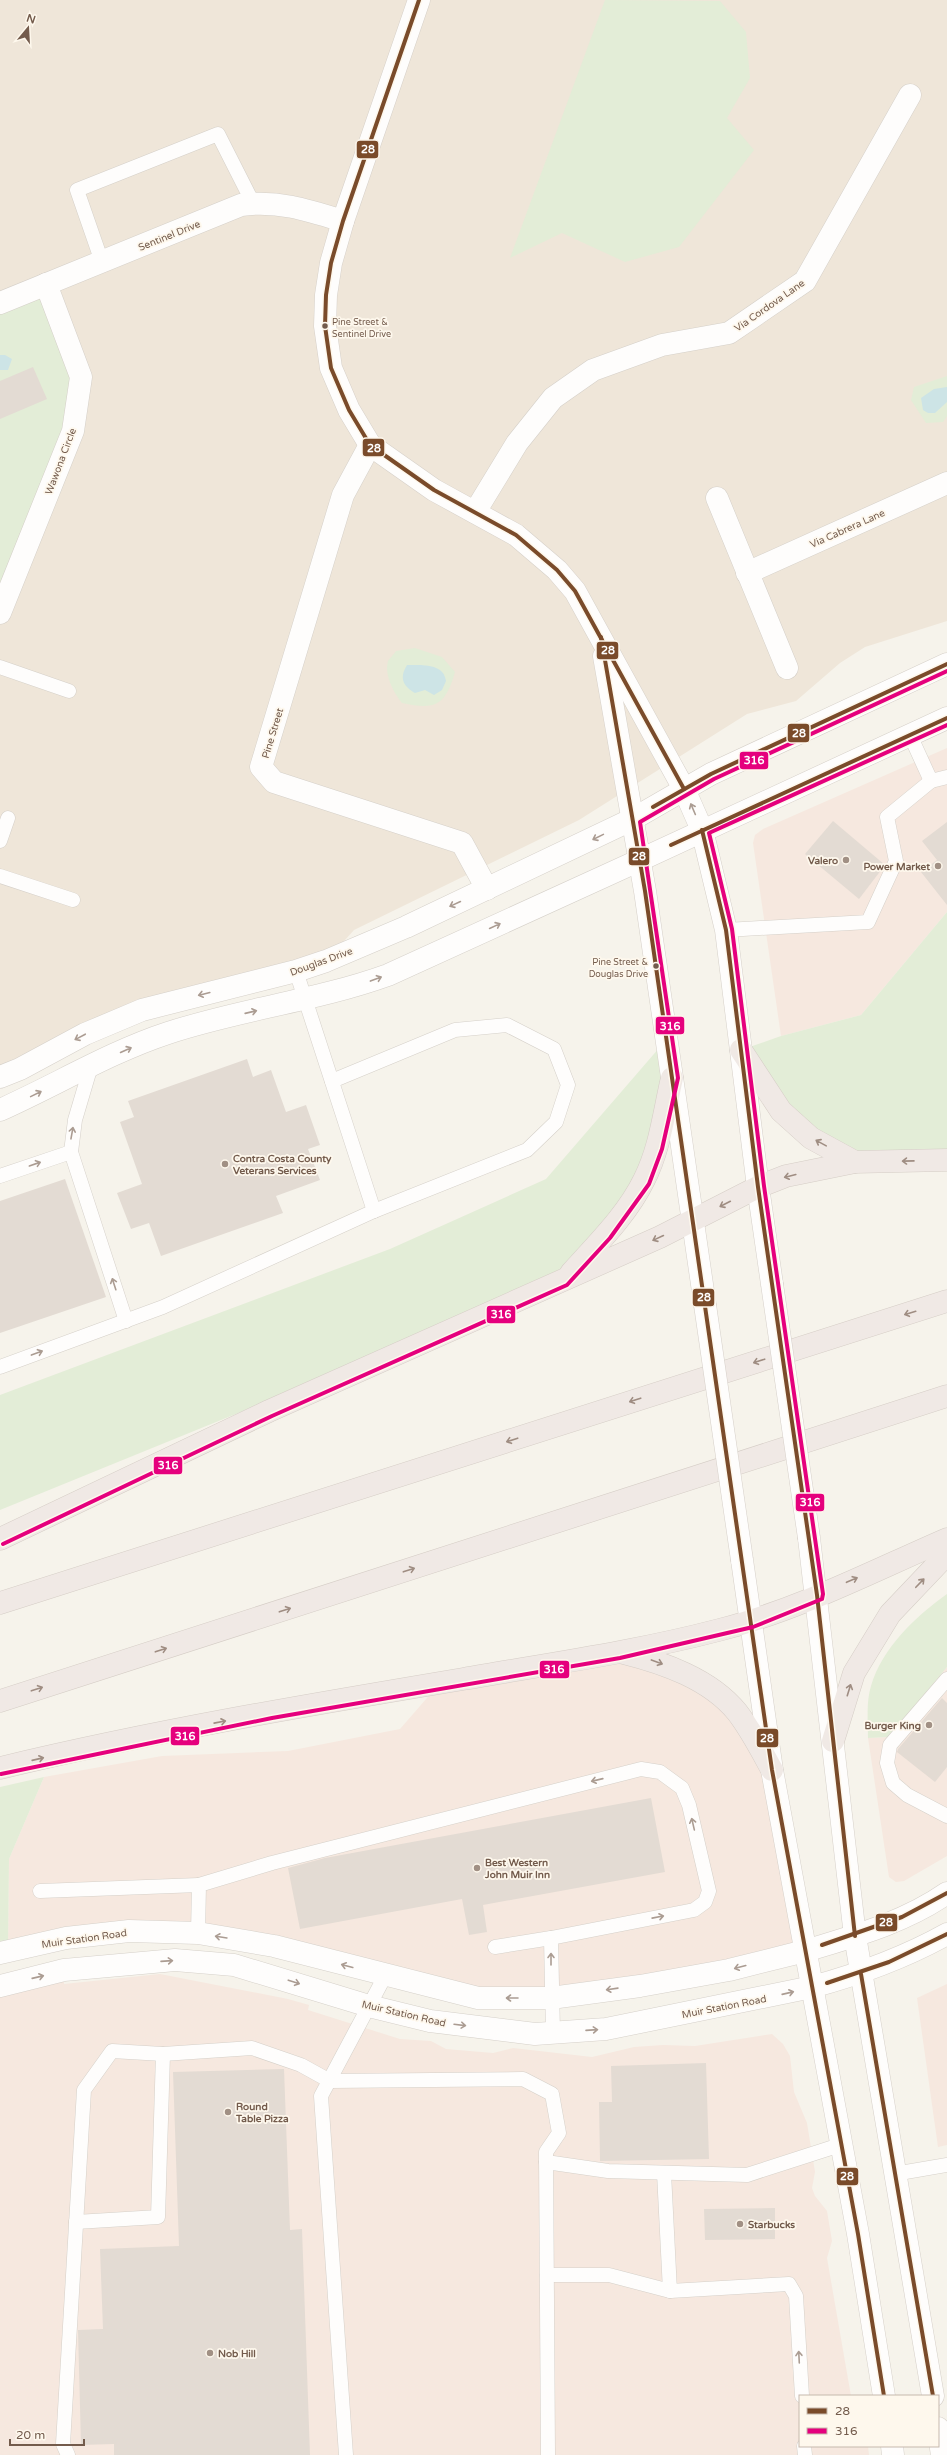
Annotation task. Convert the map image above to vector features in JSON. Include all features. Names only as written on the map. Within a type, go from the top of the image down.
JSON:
[{"type":"highway","points":[[740,1050],[781,1111],[811,1138],[855,1162]]},
{"type":"highway","points":[[565,1280],[606,1234],[644,1181],[656,1148],[672,1078]]},
{"type":"highway","points":[[0,1538],[269,1411],[565,1280],[693,1220],[758,1187],[786,1176],[855,1162],[947,1160]]},
{"type":"highway","points":[[0,1604],[947,1301]]},
{"type":"highway","points":[[0,1701],[947,1396]]},
{"type":"highway","points":[[0,1768],[271,1712],[619,1652],[719,1630],[751,1621],[817,1595],[947,1539]]},
{"type":"highway","points":[[833,1741],[854,1673],[890,1614],[947,1554]]},
{"type":"highway","points":[[619,1652],[656,1661],[692,1678],[714,1692],[736,1711],[754,1737],[772,1770]]},
{"type":"street","points":[[419,0],[343,221],[331,263],[326,295],[325,326],[331,368],[349,410],[370,444],[434,490],[516,535],[557,570],[574,591],[601,637],[684,789],[702,830],[726,930],[758,1187],[817,1595],[855,1936],[894,2174],[933,2395]]},
{"type":"street","name":"Via Cordova Lane","points":[[475,512],[517,443],[553,398],[593,370],[662,344],[729,333],[805,282],[910,95]]},
{"type":"street","name":"Sentinel Drive","points":[[0,303],[241,205],[253,203],[277,203],[302,208],[343,221]]},
{"type":"street","name":"Wawona Circle","points":[[0,613],[73,431],[81,378],[46,284]]},
{"type":"street","name":"Pine Street","points":[[370,444],[343,495],[261,767],[274,782],[462,843],[488,889]]},
{"type":"street","name":"Via Cabrera Lane","points":[[747,573],[947,483]]},
{"type":"street","points":[[717,498],[787,668]]},
{"type":"street","points":[[601,637],[640,860],[772,1770],[840,2145],[858,2234],[884,2395]]},
{"type":"street","name":"Douglas Drive","points":[[0,1077],[20,1069],[85,1034],[142,1010],[296,971],[406,927],[633,819],[711,774],[947,664]]},
{"type":"street","points":[[0,1110],[88,1075],[168,1033],[306,1000],[354,987],[388,975],[947,718]]},
{"type":"street","name":"Muir Station Road","points":[[0,1953],[66,1938],[130,1931],[198,1933],[274,1946],[385,1976],[478,1998],[551,1998],[729,1970],[805,1951],[855,1936],[905,1918],[926,1908],[947,1893]]},
{"type":"street","name":"Muir Station Road","points":[[0,1986],[64,1970],[175,1960],[234,1966],[369,2006],[430,2021],[535,2034],[606,2029],[812,1987],[861,1974],[916,1951],[947,1934]]},
{"type":"street","points":[[939,2435],[942,2455]]},
{"type":"lane","points":[[102,262],[77,190],[218,134],[253,203]]},
{"type":"lane","points":[[0,667],[69,691]]},
{"type":"lane","points":[[910,734],[930,781]]},
{"type":"lane","points":[[726,930],[868,922],[896,861],[887,817],[930,781],[947,777]]},
{"type":"lane","points":[[0,841],[8,818]]},
{"type":"lane","points":[[0,876],[73,900]]},
{"type":"lane","points":[[296,971],[374,1211]]},
{"type":"lane","points":[[0,1367],[163,1307],[374,1211],[527,1150],[556,1122],[568,1085],[554,1049],[507,1025],[456,1030],[332,1080]]},
{"type":"lane","points":[[88,1075],[71,1136],[71,1152],[126,1321]]},
{"type":"lane","points":[[0,1176],[71,1152]]},
{"type":"lane","points":[[947,1679],[890,1745],[887,1763],[893,1782],[907,1795],[947,1816]]},
{"type":"lane","points":[[40,1891],[199,1885],[280,1860],[641,1769],[660,1772],[682,1788],[689,1805],[709,1891],[705,1902],[694,1910],[550,1938],[495,1947]]},
{"type":"lane","points":[[198,1933],[199,1885]]},
{"type":"lane","points":[[550,1938],[553,2033]]},
{"type":"lane","points":[[346,2455],[321,2096],[385,1976]]},
{"type":"lane","points":[[68,2455],[63,2444],[84,2090],[112,2051],[163,2054],[252,2048],[301,2065],[330,2081],[523,2079],[552,2094],[559,2133],[546,2152],[548,2455]]},
{"type":"lane","points":[[76,2222],[158,2217],[163,2054]]},
{"type":"lane","points":[[546,2162],[608,2171],[747,2176],[840,2145]]},
{"type":"lane","points":[[894,2174],[947,2165]]},
{"type":"lane","points":[[664,2173],[670,2292]]},
{"type":"lane","points":[[547,2276],[609,2275],[670,2292],[789,2284],[796,2296],[802,2395]]},
{"type":"shaded area","points":[[0,0],[947,0],[947,621],[865,647],[840,663],[796,701],[747,714],[579,820],[354,930],[326,961],[142,1010],[0,1077]]},
{"type":"shaded area","points":[[947,748],[947,912],[861,1015],[781,1036],[753,843],[755,835],[763,829]]},
{"type":"shaded area","points":[[619,1652],[692,1677],[754,1737],[805,1951],[729,1970],[478,1998],[198,1933],[8,1950],[9,1859],[44,1777],[162,1756],[288,1751],[400,1729],[440,1683]]},
{"type":"shaded area","points":[[947,1667],[947,1856],[904,1881],[896,1882],[889,1877],[868,1738],[889,1737]]},
{"type":"shaded area","points":[[64,1970],[64,1984],[160,1974],[288,1999],[309,2005],[308,2010],[400,2039],[431,2041],[446,2049],[493,2053],[513,2048],[592,2057],[634,2047],[663,2045],[695,2046],[772,2034],[783,2044],[790,2056],[794,2092],[807,2123],[815,2172],[812,2188],[815,2196],[827,2211],[832,2241],[827,2258],[851,2395],[799,2395],[799,2447],[868,2447],[869,2455],[0,2455],[0,1986]]},
{"type":"shaded area","points":[[947,1984],[947,2145],[938,2147],[917,1998]]},
{"type":"green space","points":[[605,0],[720,1],[746,32],[750,78],[727,118],[754,150],[679,247],[625,262],[562,233],[510,258]]},
{"type":"green space","points":[[46,284],[81,377],[0,613],[0,303]]},
{"type":"green space","points":[[947,376],[947,416],[943,422],[926,423],[911,400],[914,387]]},
{"type":"green space","points":[[415,648],[442,657],[455,672],[447,692],[443,699],[438,703],[423,706],[402,703],[393,689],[387,672],[388,661],[396,651]]},
{"type":"green space","points":[[947,912],[947,1160],[855,1162],[811,1138],[741,1050],[781,1036],[861,1015]]},
{"type":"green space","points":[[666,1040],[656,1148],[565,1280],[0,1510],[0,1395],[390,1249],[546,1179]]},
{"type":"green space","points":[[947,1594],[947,1667],[889,1737],[868,1738],[869,1692],[876,1672],[883,1659],[912,1623]]},
{"type":"green space","points":[[44,1777],[9,1859],[8,1950],[0,1953],[0,1787]]},
{"type":"water","points":[[0,355],[5,355],[12,359],[8,370],[0,370]]},
{"type":"water","points":[[947,387],[947,402],[935,413],[928,413],[923,410],[921,398],[934,389]]},
{"type":"water","points":[[407,665],[431,666],[441,671],[446,681],[442,690],[434,695],[425,690],[415,693],[408,688],[403,678]]},
{"type":"building","points":[[33,367],[47,399],[0,419],[0,381]]},
{"type":"building","name":"Valero","points":[[833,821],[885,865],[859,899],[805,854]]},
{"type":"building","name":"Power Market","points":[[947,822],[947,905],[921,872],[937,860],[922,841]]},
{"type":"building","name":"Contra Costa County Veterans Services","points":[[247,1059],[253,1077],[271,1070],[286,1112],[306,1105],[320,1145],[308,1149],[320,1180],[276,1196],[283,1213],[161,1256],[149,1223],[131,1229],[117,1193],[142,1184],[120,1122],[134,1117],[128,1101]]},
{"type":"building","points":[[65,1179],[106,1297],[0,1333],[0,1201]]},
{"type":"building","name":"Burger King","points":[[942,1698],[947,1703],[947,1767],[935,1782],[897,1752]]},
{"type":"building","name":"Best Western John Muir Inn","points":[[651,1798],[665,1872],[483,1905],[487,1932],[469,1935],[462,1899],[300,1929],[288,1868],[325,1858]]},
{"type":"building","points":[[706,2063],[709,2159],[600,2161],[599,2102],[612,2102],[611,2066]]},
{"type":"building","points":[[284,2069],[290,2230],[302,2229],[310,2455],[114,2455],[114,2444],[81,2445],[78,2330],[103,2329],[100,2249],[179,2246],[173,2072]]},
{"type":"building","name":"Starbucks","points":[[775,2208],[775,2239],[705,2240],[704,2209]]},
{"type":"transit line","name":"28","points":[[419,0],[343,221],[331,263],[326,295],[325,326],[331,368],[349,410],[370,445],[434,490],[516,535],[557,570],[575,591],[684,789]]},
{"type":"transit line","name":"28","points":[[601,637],[645,891],[772,1770],[858,2234],[884,2395]]},
{"type":"transit line","name":"28","points":[[653,807],[711,774],[947,664]]},
{"type":"transit line","name":"316","points":[[3,1544],[272,1416],[567,1285],[610,1238],[649,1184],[662,1149],[678,1078],[640,822],[714,779],[947,671]]},
{"type":"transit line","name":"28","points":[[671,845],[947,718]]},
{"type":"transit line","name":"316","points":[[1,1774],[272,1718],[620,1658],[753,1627],[822,1599],[823,1594],[764,1186],[732,929],[709,833],[947,725]]},
{"type":"transit line","name":"28","points":[[702,830],[726,930],[758,1187],[817,1595],[855,1936]]},
{"type":"transit line","name":"28","points":[[822,1945],[902,1917],[947,1893]]},
{"type":"transit line","name":"28","points":[[827,1983],[889,1962],[947,1934]]},
{"type":"transit line","name":"28","points":[[861,1974],[933,2395]]},
{"type":"place","name":"Pine Street & Sentinel Drive","points":[[325,326]]},
{"type":"place","name":"Valero","points":[[846,860]]},
{"type":"place","name":"Power Market","points":[[938,866]]},
{"type":"place","name":"Pine Street & Douglas Drive","points":[[656,966]]},
{"type":"place","name":"Contra Costa County Veterans Services","points":[[225,1164]]},
{"type":"place","name":"Burger King","points":[[929,1725]]},
{"type":"place","name":"Best Western John Muir Inn","points":[[477,1868]]},
{"type":"place","name":"Round Table Pizza","points":[[228,2112]]},
{"type":"place","name":"Starbucks","points":[[740,2224]]},
{"type":"place","name":"Nob Hill","points":[[210,2353]]}]
